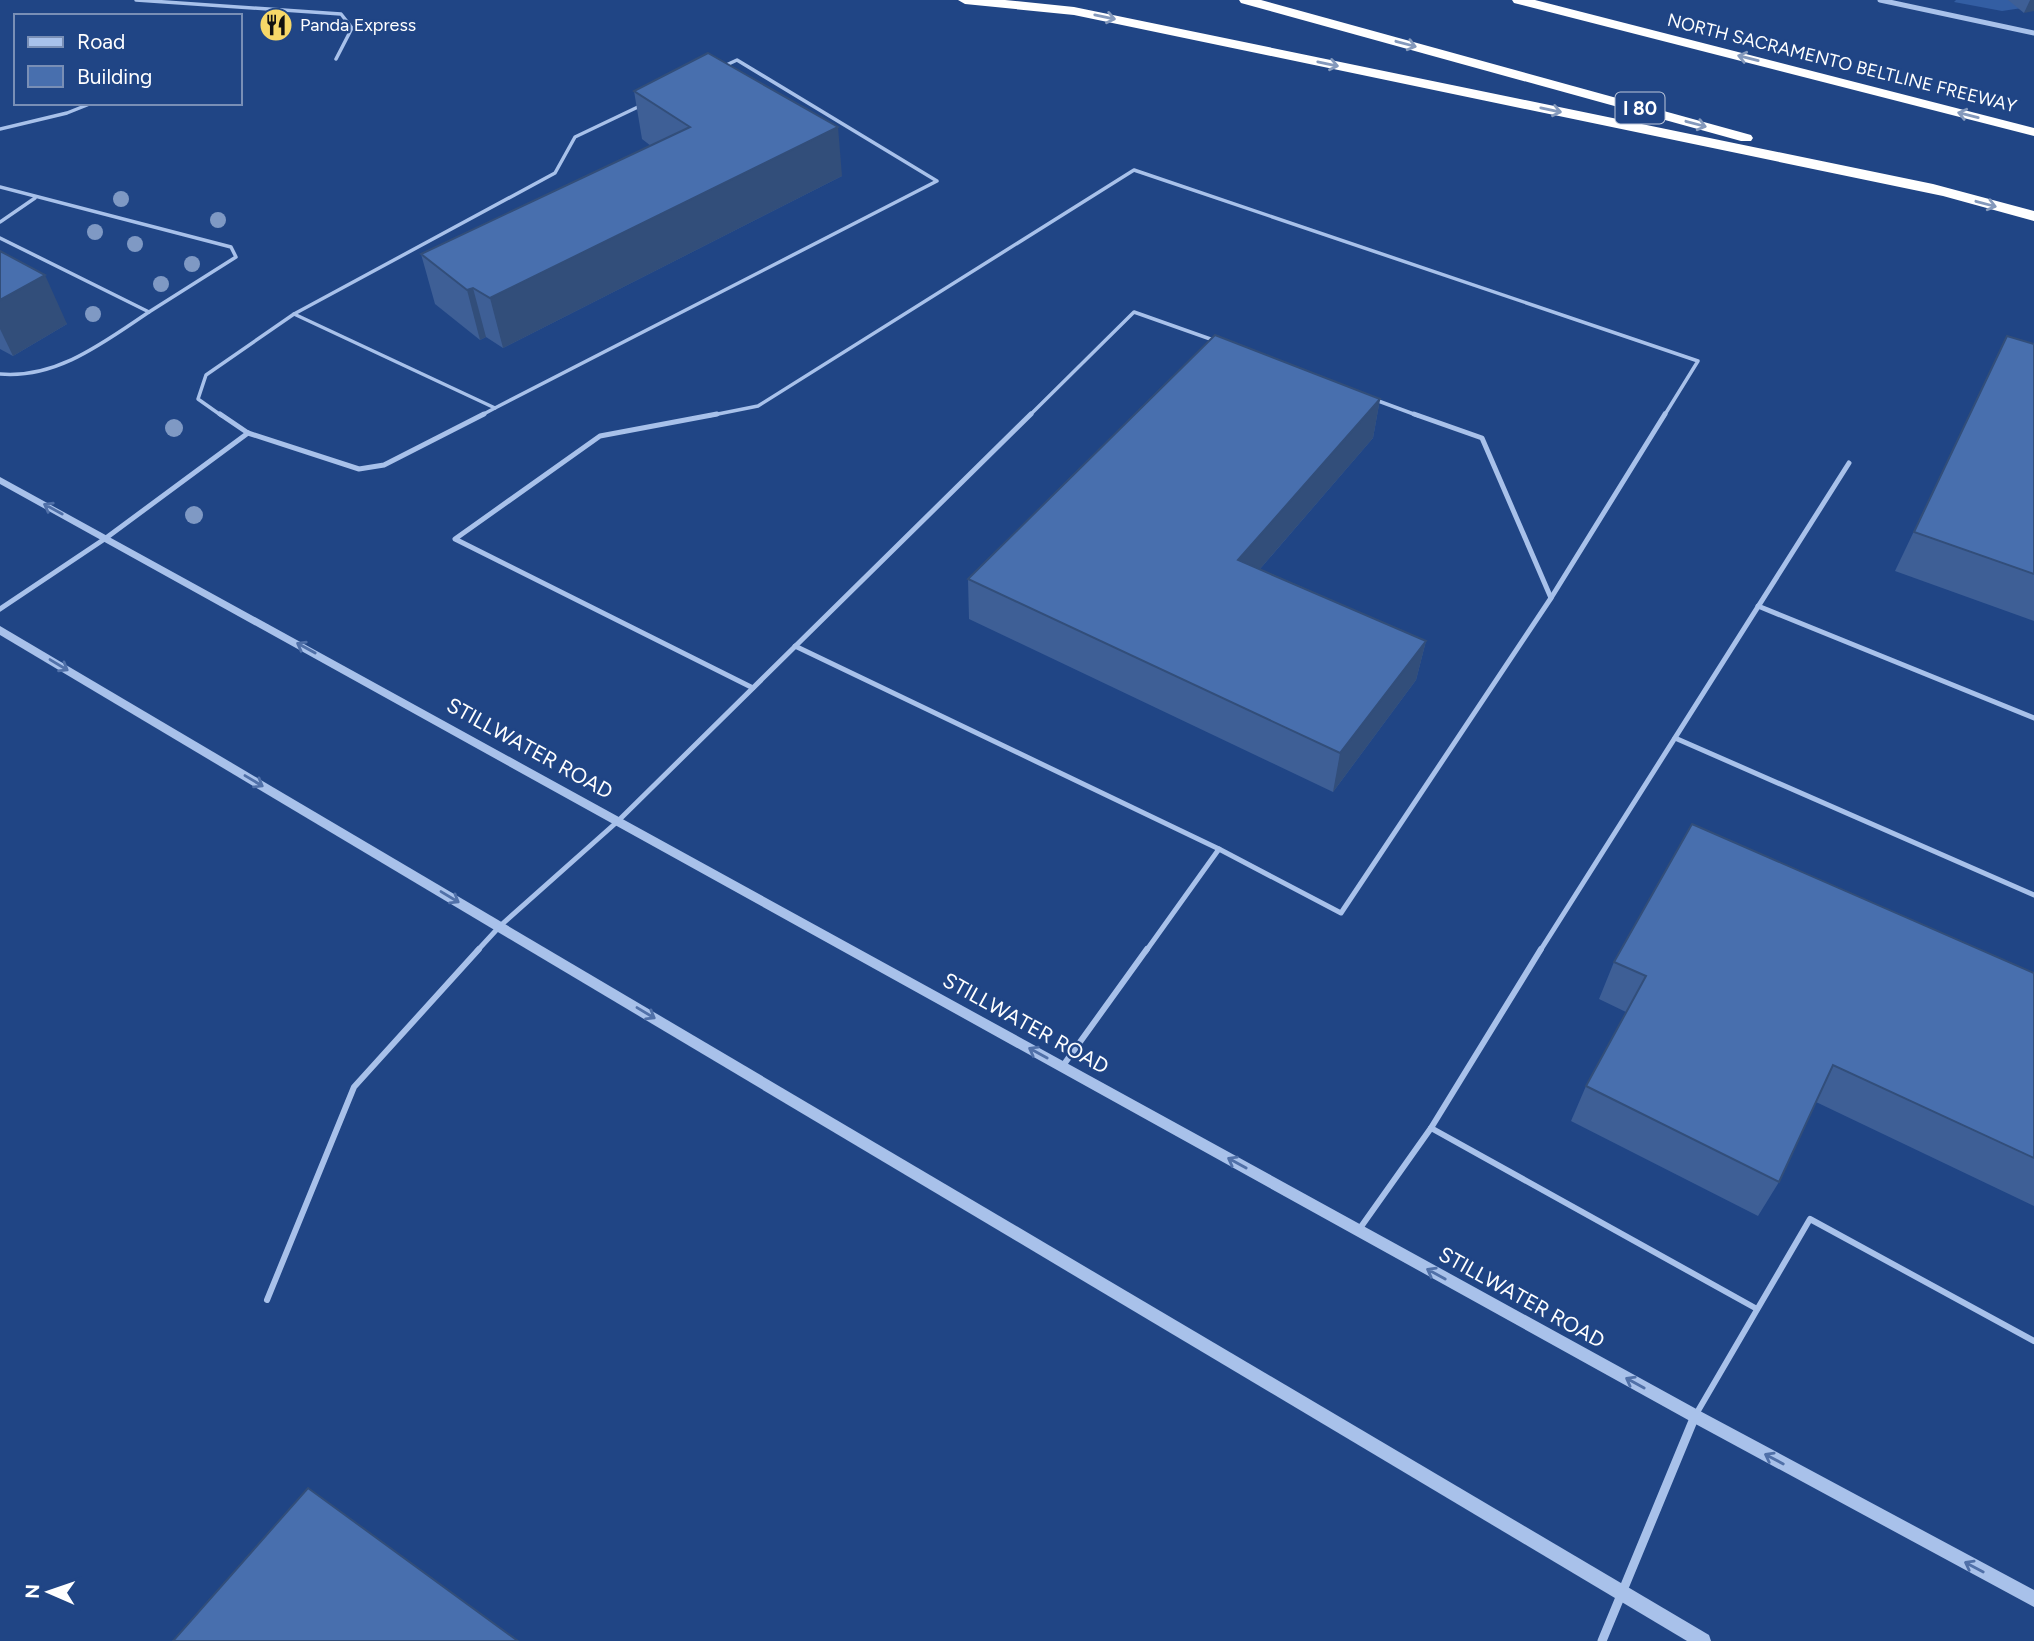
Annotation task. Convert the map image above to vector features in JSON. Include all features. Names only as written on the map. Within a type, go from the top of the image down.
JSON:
[{"type":"highway","points":[[965,0],[1074,11],[1944,192]]},
{"type":"highway","name":"I 80","points":[[1246,0],[2034,216]]},
{"type":"highway","name":"NORTH SACRAMENTO BELTLINE FREEWAY","points":[[1519,0],[2034,132]]},
{"type":"street","points":[[1880,0],[2034,33]]},
{"type":"street","name":"STILLWATER ROAD","points":[[0,480],[1358,1231],[2034,1599]]},
{"type":"street","points":[[0,630],[1703,1641]]},
{"type":"street","points":[[1602,1641],[1695,1416]]},
{"type":"lane","points":[[136,0],[341,14],[352,28],[336,60]]},
{"type":"lane","points":[[650,102],[575,137],[555,173],[293,314],[206,375],[198,399],[248,433],[359,469],[384,465],[937,181],[737,60],[712,72]]},
{"type":"lane","points":[[0,129],[67,113],[87,105]]},
{"type":"lane","points":[[753,688],[455,539],[600,436],[758,405],[1134,170],[1698,361],[1552,598],[1341,913],[1219,849],[795,646]]},
{"type":"lane","points":[[0,187],[231,247],[236,257],[82,356],[39,373],[0,374]]},
{"type":"lane","points":[[0,222],[35,198]]},
{"type":"lane","points":[[0,238],[149,312]]},
{"type":"lane","points":[[267,1300],[355,1087],[500,926],[618,821],[1134,312],[1224,344]]},
{"type":"lane","points":[[293,314],[495,408]]},
{"type":"lane","points":[[1366,396],[1482,438],[1552,598]]},
{"type":"lane","points":[[0,609],[106,537],[248,433]]},
{"type":"lane","points":[[1358,1231],[1431,1128],[1532,963],[1849,463]]},
{"type":"lane","points":[[1758,606],[2034,718]]},
{"type":"lane","points":[[1675,738],[2034,895]]},
{"type":"lane","points":[[1062,1067],[1219,849]]},
{"type":"lane","points":[[1431,1128],[1757,1309]]},
{"type":"lane","points":[[1695,1416],[1810,1219],[2034,1341]]},
{"type":"shaded area","points":[[2022,0],[2029,7],[2002,11],[1954,2]]},
{"type":"building","points":[[708,53],[838,127],[490,298],[473,288],[467,290],[421,254],[690,127],[634,91]]},
{"type":"building","points":[[0,251],[45,275],[0,300]]},
{"type":"building","points":[[1215,335],[1380,399],[1238,560],[1426,641],[1340,753],[968,579]]},
{"type":"building","points":[[2007,336],[2034,344],[2034,574],[1914,532]]},
{"type":"building","points":[[1692,824],[2034,973],[2034,1158],[1833,1065],[1779,1182],[1586,1086],[1646,976],[1614,962]]},
{"type":"building","points":[[308,1488],[518,1641],[173,1641]]},
{"type":"place","name":"Panda Express","points":[[276,25]]}]
